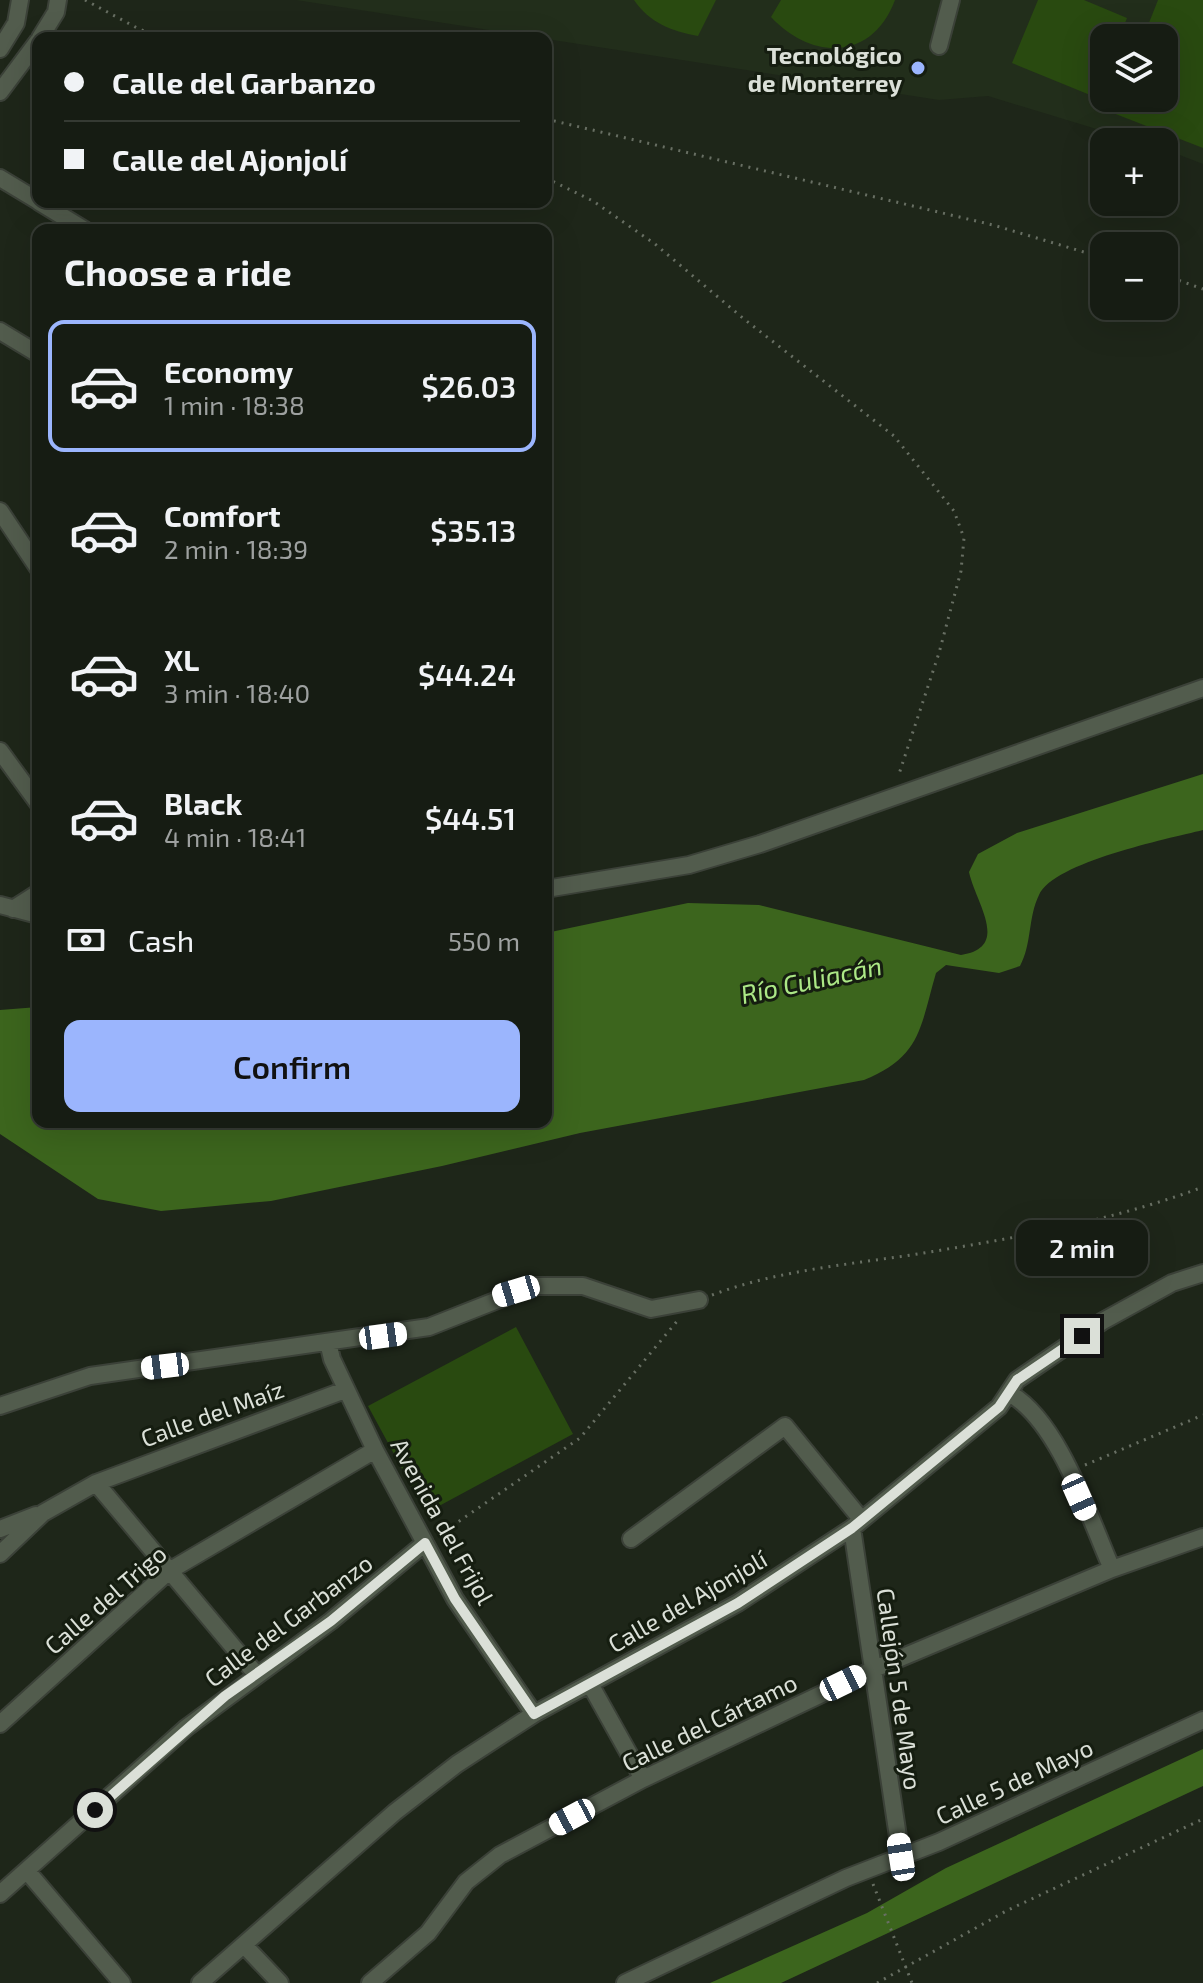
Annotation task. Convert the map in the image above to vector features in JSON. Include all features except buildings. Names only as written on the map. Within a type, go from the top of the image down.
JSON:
[{"type":"street","points":[[0,49],[10,32],[20,0]]},
{"type":"street","points":[[43,32],[56,12],[58,0]]},
{"type":"street","points":[[939,46],[951,0]]},
{"type":"street","points":[[10,32],[32,41]]},
{"type":"street","points":[[0,92],[32,48]]},
{"type":"street","points":[[0,178],[32,198]]},
{"type":"street","points":[[49,208],[75,224]]},
{"type":"street","points":[[0,331],[32,350]]},
{"type":"street","points":[[0,511],[32,559]]},
{"type":"street","points":[[552,888],[689,865],[760,844],[1203,688]]},
{"type":"street","points":[[0,751],[32,795]]},
{"type":"street","points":[[6,907],[32,896]]},
{"type":"street","points":[[6,907],[32,914]]},
{"type":"street","name":"Calle del Ajonjolí","points":[[200,1983],[404,1804],[534,1714],[738,1603],[856,1523],[999,1407],[1017,1380],[1103,1321],[1172,1283],[1203,1273]]},
{"type":"street","points":[[0,1406],[90,1376],[429,1327],[533,1286],[583,1286],[651,1309],[699,1300]]},
{"type":"street","name":"Avenida del Frijol","points":[[328,1342],[345,1390],[455,1599],[534,1714]]},
{"type":"street","name":"Calle del Maíz","points":[[43,1513],[96,1483],[345,1390]]},
{"type":"street","points":[[1009,1393],[1023,1401],[1040,1419],[1069,1472],[1112,1569]]},
{"type":"street","points":[[631,1539],[785,1426],[856,1523]]},
{"type":"street","name":"Calle del Trigo","points":[[0,1724],[169,1571],[375,1450]]},
{"type":"street","points":[[96,1483],[256,1674]]},
{"type":"street","points":[[0,1529],[43,1513]]},
{"type":"street","points":[[0,1554],[43,1513]]},
{"type":"street","name":"Callejón 5 de Mayo","points":[[856,1523],[872,1670],[901,1857]]},
{"type":"street","name":"Calle del Cártamo","points":[[370,1983],[437,1924],[481,1868],[643,1779],[872,1670],[1112,1569],[1203,1537]]},
{"type":"street","name":"Calle del Garbanzo","points":[[0,1894],[186,1728],[331,1621],[425,1543]]},
{"type":"street","points":[[590,1684],[643,1779]]},
{"type":"street","name":"Calle 5 de Mayo","points":[[625,1983],[856,1874],[901,1857],[1203,1720]]},
{"type":"street","points":[[27,1871],[122,1983]]},
{"type":"street","points":[[244,1945],[280,1983]]},
{"type":"path","points":[[85,0],[147,32]]},
{"type":"path","points":[[552,120],[993,225],[1090,254]]},
{"type":"path","points":[[552,181],[593,201],[655,244],[744,319],[894,436],[954,511],[964,538],[961,571],[939,653],[892,796]]},
{"type":"path","points":[[1178,280],[1203,289]]},
{"type":"path","points":[[425,1543],[580,1438],[671,1326],[699,1300],[735,1287],[809,1269],[962,1247],[1136,1212],[1203,1187]]},
{"type":"path","points":[[1069,1472],[1203,1415]]},
{"type":"path","points":[[877,1983],[961,1934],[1203,1819]]},
{"type":"path","points":[[871,1879],[912,1983]]},
{"type":"shaded area","name":"Tecnológico de Monterrey","points":[[296,0],[1203,0],[1203,164],[1178,154],[1178,128],[1093,128],[988,96],[939,100],[552,40],[552,32],[502,32]]},
{"type":"shaded area","points":[[634,0],[716,0],[698,36],[662,25],[647,15]]},
{"type":"shaded area","points":[[781,0],[895,0],[885,20],[872,35],[856,44],[839,48],[822,47],[787,31],[771,17]]},
{"type":"shaded area","points":[[1038,0],[1084,0],[1127,18],[1125,24],[1090,24],[1090,95],[1012,63]]},
{"type":"shaded area","points":[[1158,0],[1203,0],[1203,148],[1178,138],[1178,128],[1152,128],[1113,113],[1178,112],[1178,24],[1149,24]]},
{"type":"shaded area","points":[[516,1327],[573,1434],[426,1513],[368,1406]]},
{"type":"water","name":"Río Culiacán","points":[[1203,774],[1203,830],[1088,862],[1049,883],[1036,903],[1020,966],[999,973],[946,965],[936,973],[921,1025],[908,1051],[883,1071],[864,1080],[580,1133],[442,1166],[271,1201],[161,1211],[98,1199],[0,1134],[0,1010],[32,1007],[32,1128],[552,1128],[552,932],[688,903],[759,905],[961,955],[976,950],[984,943],[987,934],[983,910],[969,872],[978,854],[1017,833]]},
{"type":"water","points":[[1203,1749],[1203,1786],[781,1983],[710,1983],[867,1913],[946,1868]]},
{"type":"place","name":"Tecnológico de Monterrey","points":[[918,68]]},
{"type":"route","points":[[95,1810],[225,1696],[284,1657],[425,1543],[455,1599],[534,1714],[738,1603],[852,1528],[999,1407],[1017,1380],[1082,1336]]}]
